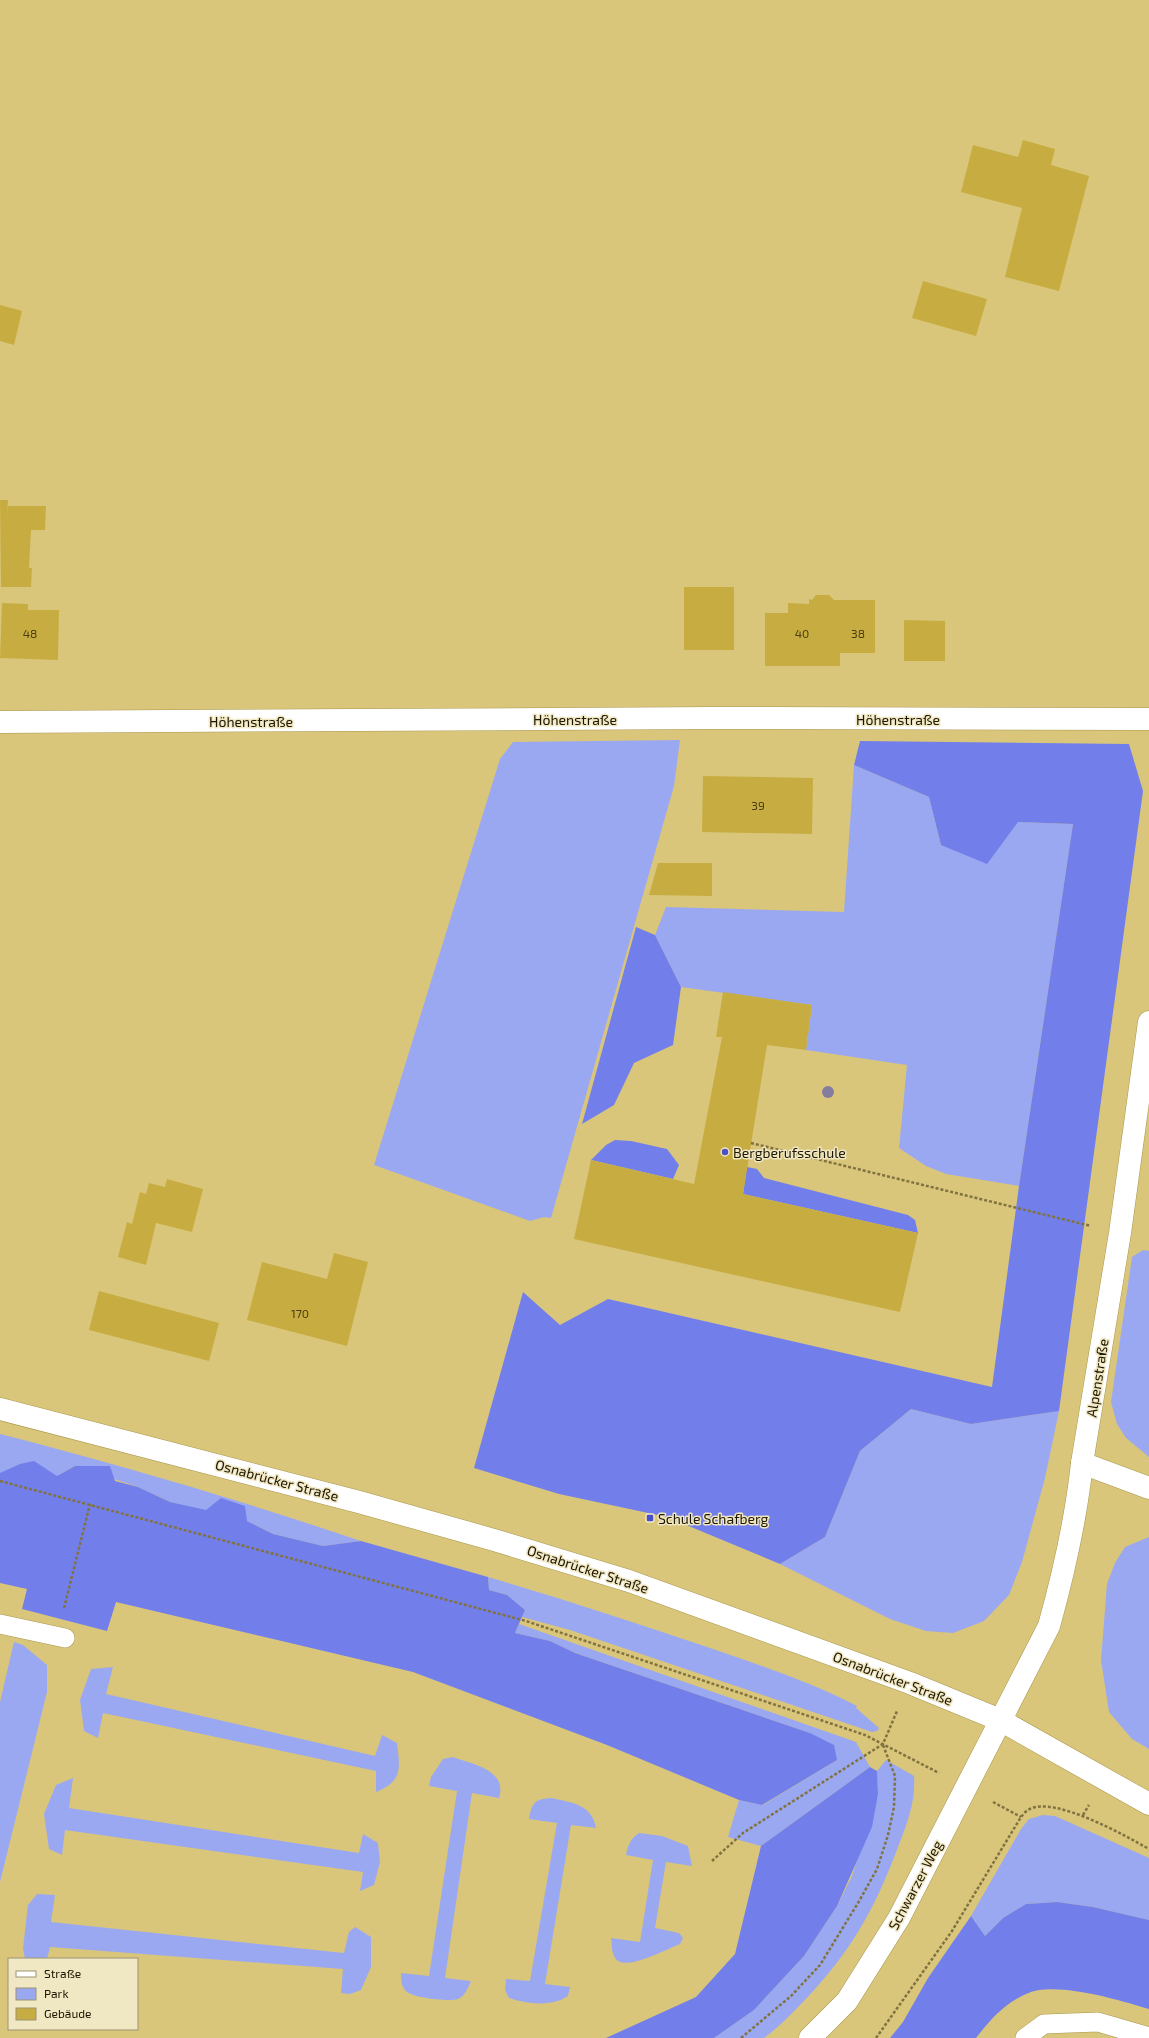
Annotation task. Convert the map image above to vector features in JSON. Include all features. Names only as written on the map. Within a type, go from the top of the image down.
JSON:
[{"type":"street","name":"Höhenstraße","points":[[0,722],[703,718],[1149,719]]},
{"type":"street","name":"Alpenstraße","points":[[1000,1720],[1049,1626],[1063,1574],[1078,1495],[1120,1233],[1149,1022]]},
{"type":"street","name":"Osnabrücker Straße","points":[[0,1409],[359,1502],[494,1540],[629,1581],[910,1683],[1000,1720],[1149,1804]]},
{"type":"street","points":[[1082,1463],[1149,1488]]},
{"type":"street","name":"Schwarzer Weg","points":[[810,2038],[847,2001],[899,1918],[1000,1720]]},
{"type":"lane","points":[[0,1624],[65,1638]]},
{"type":"lane","points":[[1024,2038],[1044,2024],[1098,2022],[1149,2038]]},
{"type":"path","points":[[751,1143],[1120,1233]]},
{"type":"path","points":[[0,1481],[526,1621],[865,1735],[883,1744],[895,1776],[894,1807],[888,1835],[877,1868],[858,1903],[820,1965],[791,1996],[741,2038]]},
{"type":"path","points":[[65,1638],[62,1618],[90,1504]]},
{"type":"path","points":[[712,1861],[743,1833],[883,1744],[910,1683]]},
{"type":"path","points":[[876,2038],[952,1931],[1021,1817],[1030,1808],[1044,1807],[1083,1815],[1149,1849]]},
{"type":"green space","points":[[680,740],[674,786],[551,1218],[544,1217],[530,1221],[374,1165],[500,759],[513,742]]},
{"type":"green space","points":[[854,765],[929,797],[941,845],[1018,822],[1073,824],[1019,1186],[946,1174],[926,1166],[899,1148],[907,1065],[806,1050],[812,1005],[681,987],[655,935],[666,907],[844,912]]},
{"type":"green space","points":[[1143,1250],[1149,1251],[1149,1457],[1126,1438],[1117,1424],[1111,1402],[1132,1257]]},
{"type":"green space","points":[[911,1409],[971,1424],[1059,1411],[1045,1478],[1022,1562],[1009,1595],[984,1621],[953,1633],[926,1631],[890,1619],[780,1564],[825,1537],[860,1451]]},
{"type":"green space","points":[[0,1434],[182,1484],[361,1541],[323,1546],[273,1534],[247,1521],[170,1502],[138,1487],[75,1466],[57,1476],[0,1473]]},
{"type":"green space","points":[[1149,1537],[1149,1749],[1132,1739],[1109,1712],[1101,1660],[1107,1584],[1115,1563],[1125,1547]]},
{"type":"green space","points":[[488,1577],[627,1620],[785,1674],[840,1697],[857,1706],[856,1708],[879,1728],[877,1731],[872,1732],[570,1630],[522,1617],[525,1610],[507,1595],[489,1590]]},
{"type":"green space","points":[[519,1624],[856,1742],[870,1767],[761,1846],[728,1837],[739,1800],[763,1805],[837,1760],[810,1733],[575,1653],[550,1641],[515,1633]]},
{"type":"green space","points":[[14,1642],[23,1645],[47,1665],[47,1692],[0,1882],[0,1702]]},
{"type":"green space","points":[[113,1667],[106,1694],[375,1756],[382,1735],[397,1743],[399,1760],[398,1773],[391,1783],[385,1788],[376,1792],[376,1771],[103,1713],[98,1738],[84,1731],[80,1700],[91,1669]]},
{"type":"green space","points":[[453,1757],[486,1770],[498,1781],[500,1788],[499,1798],[472,1793],[445,1978],[471,1981],[463,1996],[458,1999],[447,2000],[415,1996],[406,1991],[401,1980],[401,1973],[429,1976],[457,1791],[429,1786],[431,1777],[443,1759]]},
{"type":"green space","points":[[886,1760],[914,1776],[914,1794],[905,1830],[889,1870],[870,1911],[859,1930],[834,1967],[819,1985],[784,2021],[764,2038],[714,2038],[754,2010],[804,1956],[837,1906],[852,1876],[878,1794],[877,1771]]},
{"type":"green space","points":[[73,1778],[69,1808],[359,1853],[363,1834],[378,1843],[380,1862],[374,1885],[360,1891],[363,1872],[65,1830],[62,1855],[49,1849],[44,1814],[56,1785]]},
{"type":"green space","points":[[552,1798],[574,1803],[586,1809],[594,1820],[596,1828],[571,1825],[545,1984],[570,1987],[568,1996],[554,2002],[531,2003],[509,1998],[505,1990],[506,1979],[530,1981],[557,1823],[529,1819],[531,1809],[535,1802],[542,1799]]},
{"type":"green space","points":[[1043,1815],[1055,1816],[1149,1858],[1149,1920],[1093,1907],[1057,1902],[1026,1904],[1003,1918],[985,1936],[971,1916],[1021,1829],[1029,1819]]},
{"type":"green space","points":[[639,1833],[662,1836],[688,1846],[692,1866],[666,1862],[655,1928],[679,1933],[683,1938],[680,1944],[658,1954],[624,1963],[618,1961],[614,1956],[611,1938],[640,1942],[653,1860],[626,1855],[630,1842]]},
{"type":"green space","points":[[37,1894],[55,1895],[51,1922],[344,1953],[349,1932],[355,1927],[371,1937],[371,1967],[361,1990],[350,1994],[341,1993],[343,1969],[50,1947],[47,1958],[25,1958],[23,1948],[28,1905]]},
{"type":"shaded area","points":[[860,741],[1129,744],[1143,791],[1059,1411],[971,1424],[911,1409],[860,1451],[825,1537],[780,1564],[667,1517],[559,1494],[474,1468],[523,1292],[560,1325],[608,1299],[992,1387],[1019,1186],[1073,824],[1018,822],[987,864],[941,845],[929,797],[854,765]]},
{"type":"shaded area","points":[[636,927],[655,935],[681,987],[673,1045],[634,1063],[614,1105],[582,1124]]},
{"type":"shaded area","points":[[615,1140],[631,1141],[667,1149],[679,1165],[673,1179],[591,1160],[606,1145]]},
{"type":"shaded area","points":[[747,1167],[757,1169],[764,1178],[908,1215],[915,1220],[918,1233],[743,1194]]},
{"type":"shaded area","points":[[34,1461],[57,1476],[75,1466],[110,1466],[115,1481],[138,1487],[170,1502],[206,1510],[221,1498],[245,1506],[247,1521],[273,1534],[323,1546],[361,1541],[488,1577],[489,1590],[507,1595],[525,1610],[515,1633],[550,1641],[575,1653],[810,1733],[834,1745],[837,1760],[762,1805],[739,1800],[607,1745],[413,1672],[116,1602],[107,1631],[22,1609],[27,1589],[0,1583],[0,1473],[20,1464]]},
{"type":"shaded area","points":[[870,1767],[877,1771],[878,1794],[872,1827],[837,1906],[804,1956],[754,2010],[714,2038],[606,2038],[696,1997],[735,1954],[761,1846]]},
{"type":"shaded area","points":[[1057,1902],[1093,1907],[1149,1920],[1149,2009],[1087,1993],[1053,1989],[1038,1990],[1018,1998],[1004,2008],[992,2019],[976,2038],[890,2038],[903,2022],[928,1978],[971,1916],[985,1936],[1003,1918],[1026,1904]]},
{"type":"building","points":[[1023,140],[1055,149],[1051,165],[1089,176],[1059,291],[1005,277],[1022,208],[961,192],[973,145],[1018,157]]},
{"type":"building","points":[[923,281],[987,299],[976,336],[912,318]]},
{"type":"building","points":[[0,305],[22,311],[14,345],[0,341]]},
{"type":"building","points":[[0,500],[8,500],[7,515],[8,506],[46,506],[45,530],[31,530],[29,568],[32,568],[31,587],[1,587]]},
{"type":"building","points":[[684,587],[734,587],[734,650],[684,650]]},
{"type":"building","points":[[816,595],[829,595],[834,600],[875,600],[875,653],[840,653],[840,666],[765,666],[765,613],[788,613],[788,603],[809,604],[809,599],[812,600]]},
{"type":"building","points":[[2,603],[28,604],[28,610],[59,610],[58,660],[0,658]]},
{"type":"building","points":[[904,620],[945,621],[945,661],[904,661]]},
{"type":"building","points":[[703,776],[813,778],[812,834],[702,832]]},
{"type":"building","points":[[658,863],[712,863],[712,896],[649,895]]},
{"type":"building","name":"Bergberufsschule","points":[[723,992],[812,1005],[806,1050],[767,1045],[743,1194],[918,1233],[900,1312],[574,1239],[591,1160],[694,1184],[722,1037],[716,1037]]},
{"type":"building","points":[[167,1179],[203,1189],[192,1232],[156,1223],[146,1265],[118,1257],[127,1222],[132,1224],[140,1192],[146,1194],[149,1183],[165,1187]]},
{"type":"building","points":[[334,1253],[368,1262],[347,1346],[247,1320],[262,1262],[327,1279]]},
{"type":"building","points":[[99,1291],[219,1323],[209,1361],[89,1330]]},
{"type":"place","name":"Bergberufsschule","points":[[725,1152]]},
{"type":"place","name":"Schule Schafberg","points":[[650,1518]]}]
